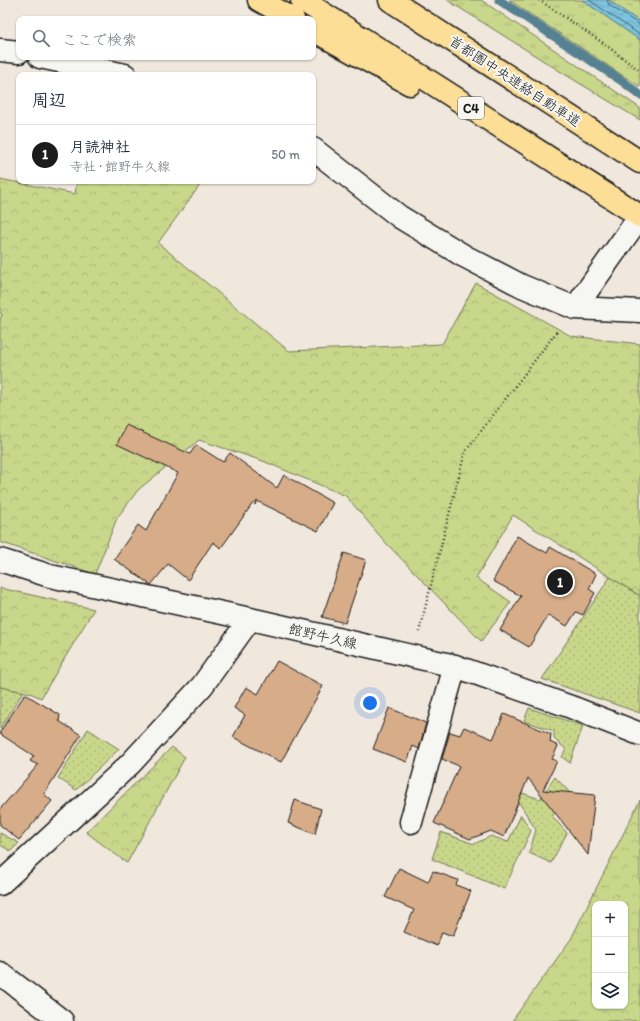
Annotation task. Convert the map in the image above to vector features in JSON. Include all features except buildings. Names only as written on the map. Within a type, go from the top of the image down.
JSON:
[{"type":"highway","points":[[259,0],[288,16]]},
{"type":"highway","name":"C4","points":[[302,0],[640,216]]},
{"type":"highway","name":"首都圏中央連絡自動車道","points":[[390,0],[640,162]]},
{"type":"highway","points":[[316,32],[598,189]]},
{"type":"street","points":[[0,50],[16,52]]},
{"type":"street","points":[[54,60],[111,72]]},
{"type":"street","points":[[316,151],[400,217],[464,256],[522,286],[575,308],[640,311]]},
{"type":"street","points":[[575,308],[640,216]]},
{"type":"street","name":"館野牛久線","points":[[0,560],[50,576],[250,619],[455,666],[571,707],[640,734]]},
{"type":"street","points":[[0,884],[130,764],[202,686],[250,619]]},
{"type":"street","points":[[411,822],[455,666]]},
{"type":"street","points":[[0,973],[62,1021]]},
{"type":"path","points":[[539,0],[603,43],[640,71]]},
{"type":"path","points":[[413,656],[465,452],[575,308]]},
{"type":"green space","points":[[447,0],[481,0],[640,108],[640,120],[566,75]]},
{"type":"green space","points":[[509,0],[582,0],[640,40],[640,87]]},
{"type":"green space","points":[[608,0],[640,0],[640,22]]},
{"type":"green space","points":[[0,179],[16,182],[16,184],[25,184],[75,194],[77,184],[201,184],[158,243],[289,351],[442,344],[476,283],[571,336],[640,344],[640,596],[513,515],[476,578],[511,602],[481,641],[386,543],[346,496],[263,461],[199,440],[138,490],[117,518],[95,574],[0,542],[0,320],[2,314],[0,313]]},
{"type":"green space","points":[[610,577],[640,596],[640,713],[542,679]]},
{"type":"green space","points":[[0,588],[94,609],[41,698],[30,693],[0,687]]},
{"type":"green space","points":[[0,687],[23,692],[0,729]]},
{"type":"green space","points":[[529,708],[583,726],[570,763],[562,757],[566,749],[554,739],[554,731],[524,721]]},
{"type":"green space","points":[[88,729],[119,749],[76,790],[58,778]]},
{"type":"green space","points":[[172,747],[185,757],[127,863],[86,832]]},
{"type":"green space","points":[[555,777],[575,798],[552,816],[567,833],[551,863],[529,853],[536,830],[520,804],[493,790],[513,790],[540,799]]},
{"type":"green space","points":[[640,800],[640,1021],[512,1021],[571,939]]},
{"type":"green space","points":[[521,815],[531,831],[504,889],[432,859],[441,832],[474,844],[491,836],[508,842]]},
{"type":"green space","points":[[0,833],[19,843],[11,851],[0,845]]},
{"type":"water","points":[[582,0],[608,0],[640,22],[640,40]]},
{"type":"waterway","points":[[499,0],[622,81],[640,95]]},
{"type":"place","name":"月読神社","points":[[560,582]]}]
